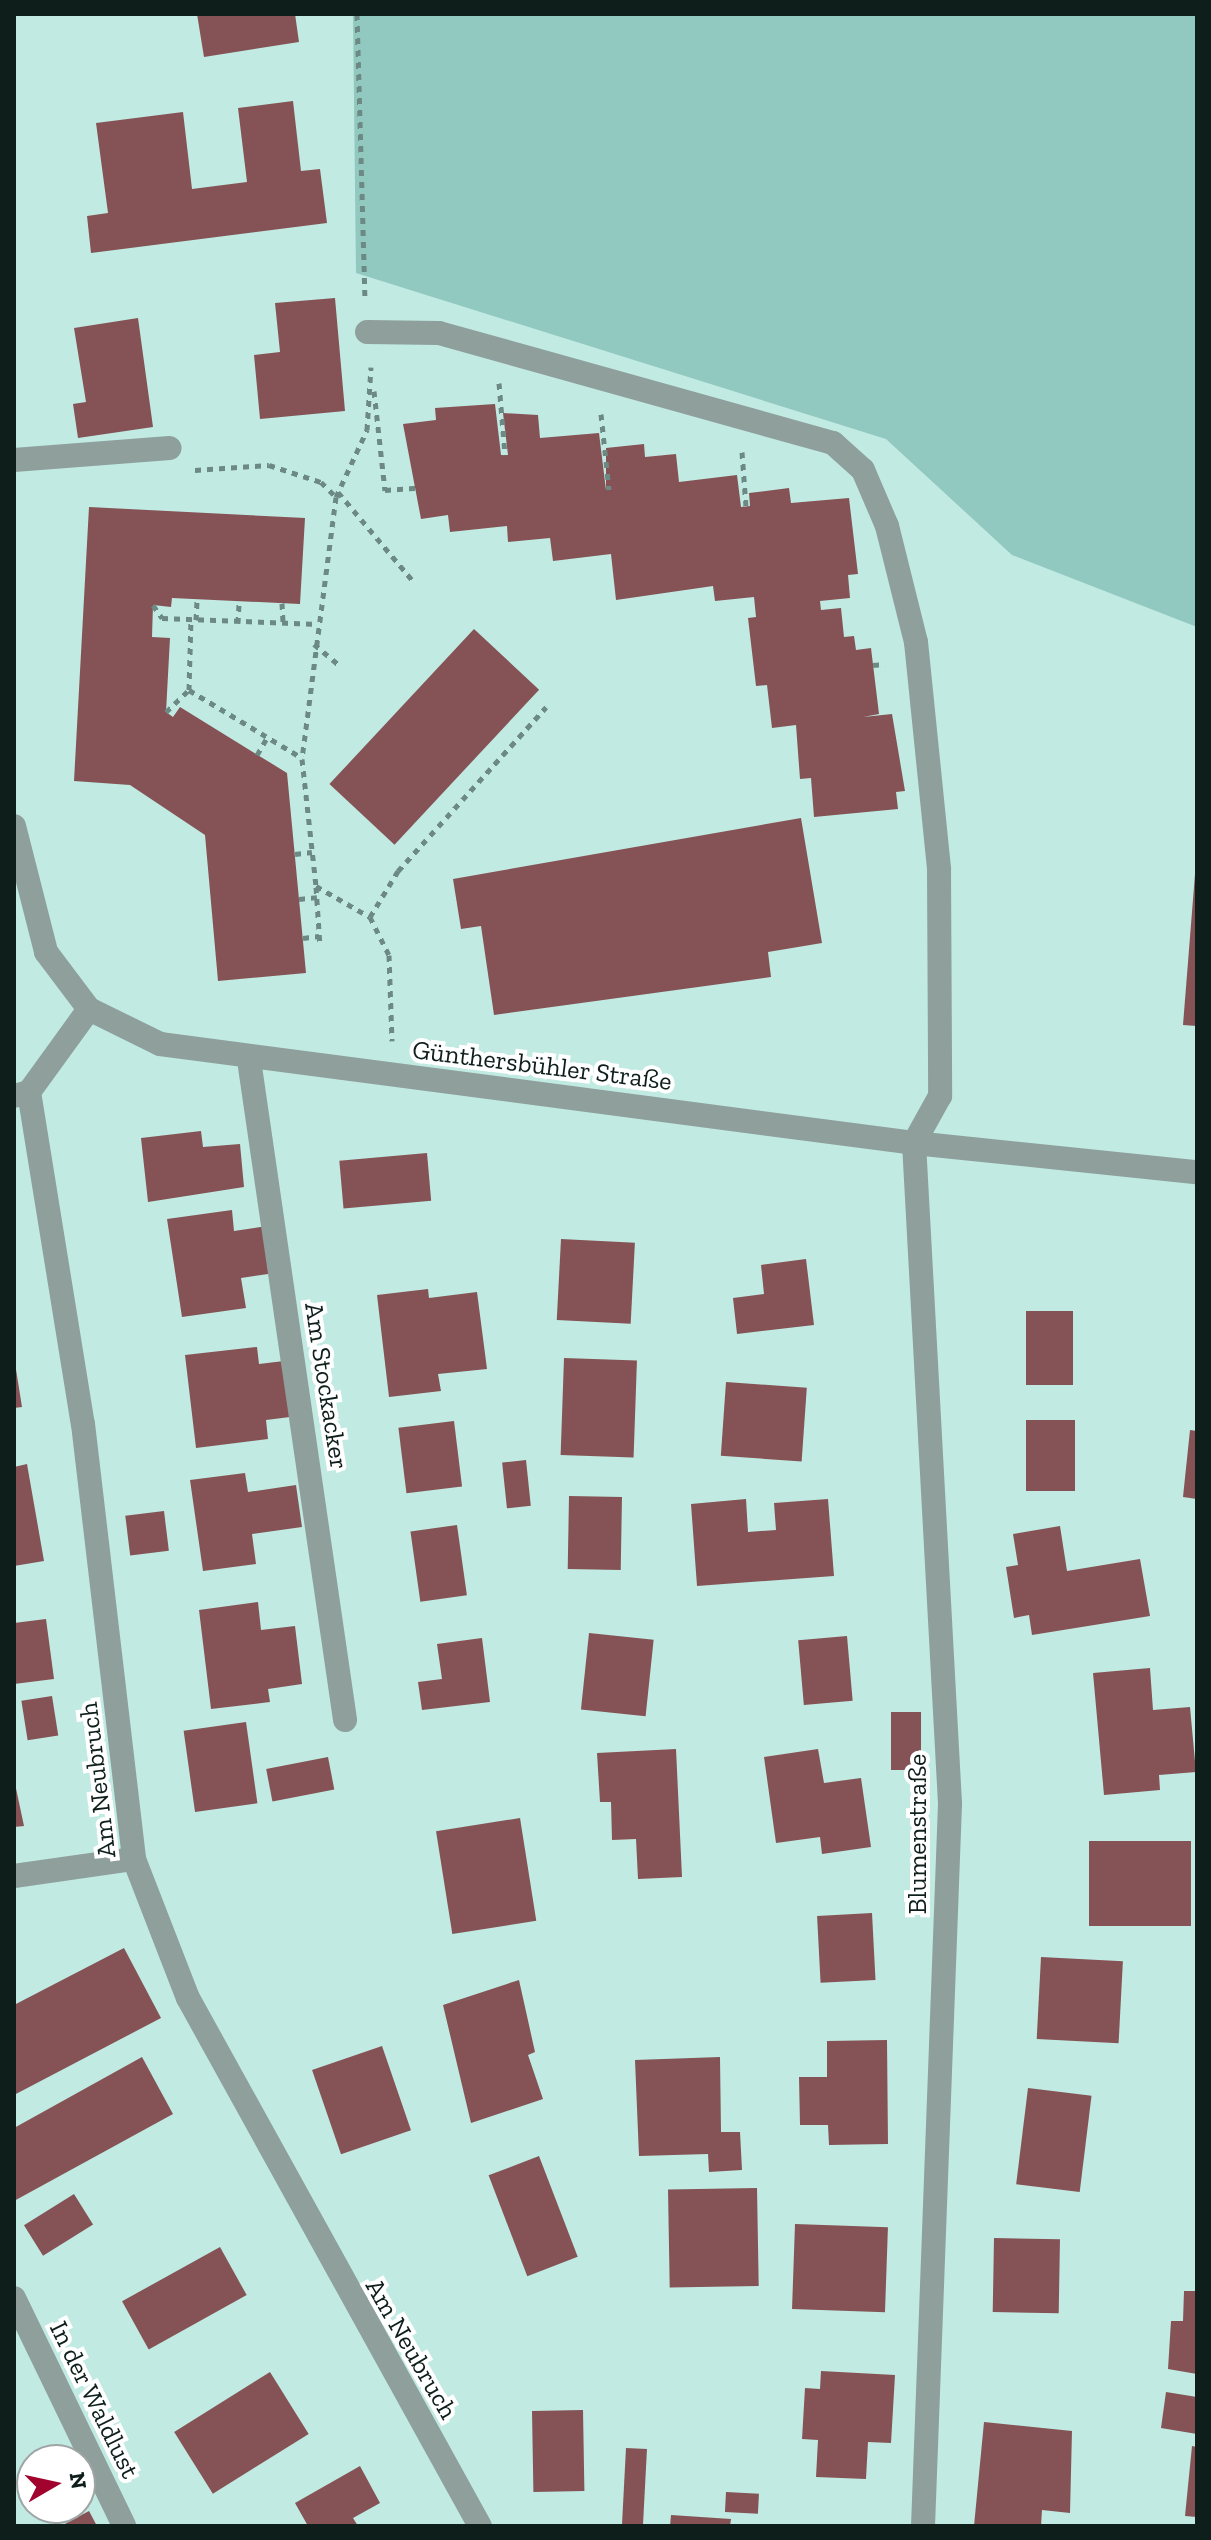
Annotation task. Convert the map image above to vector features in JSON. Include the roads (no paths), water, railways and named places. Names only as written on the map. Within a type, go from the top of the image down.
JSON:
[{"type":"street","points":[[367,332],[439,333],[598,381],[833,443],[863,470],[887,526],[916,642],[939,870],[940,1096],[914,1143]]},
{"type":"street","points":[[14,460],[170,448]]},
{"type":"street","name":"Günthersbühler Straße","points":[[14,826],[46,952],[89,1009],[160,1044],[249,1060],[914,1143],[1197,1172]]},
{"type":"street","points":[[21,1094],[89,1009]]},
{"type":"street","name":"Am Stockacker","points":[[249,1060],[345,1720]]},
{"type":"street","name":"Am Neubruch","points":[[21,1094],[83,1424],[134,1859],[188,1998],[480,2526]]},
{"type":"street","name":"Blumenstraße","points":[[914,1143],[950,1804],[923,2526]]},
{"type":"street","points":[[14,1876],[134,1859]]},
{"type":"street","name":"In der Waldlust","points":[[14,2298],[124,2526]]}]
